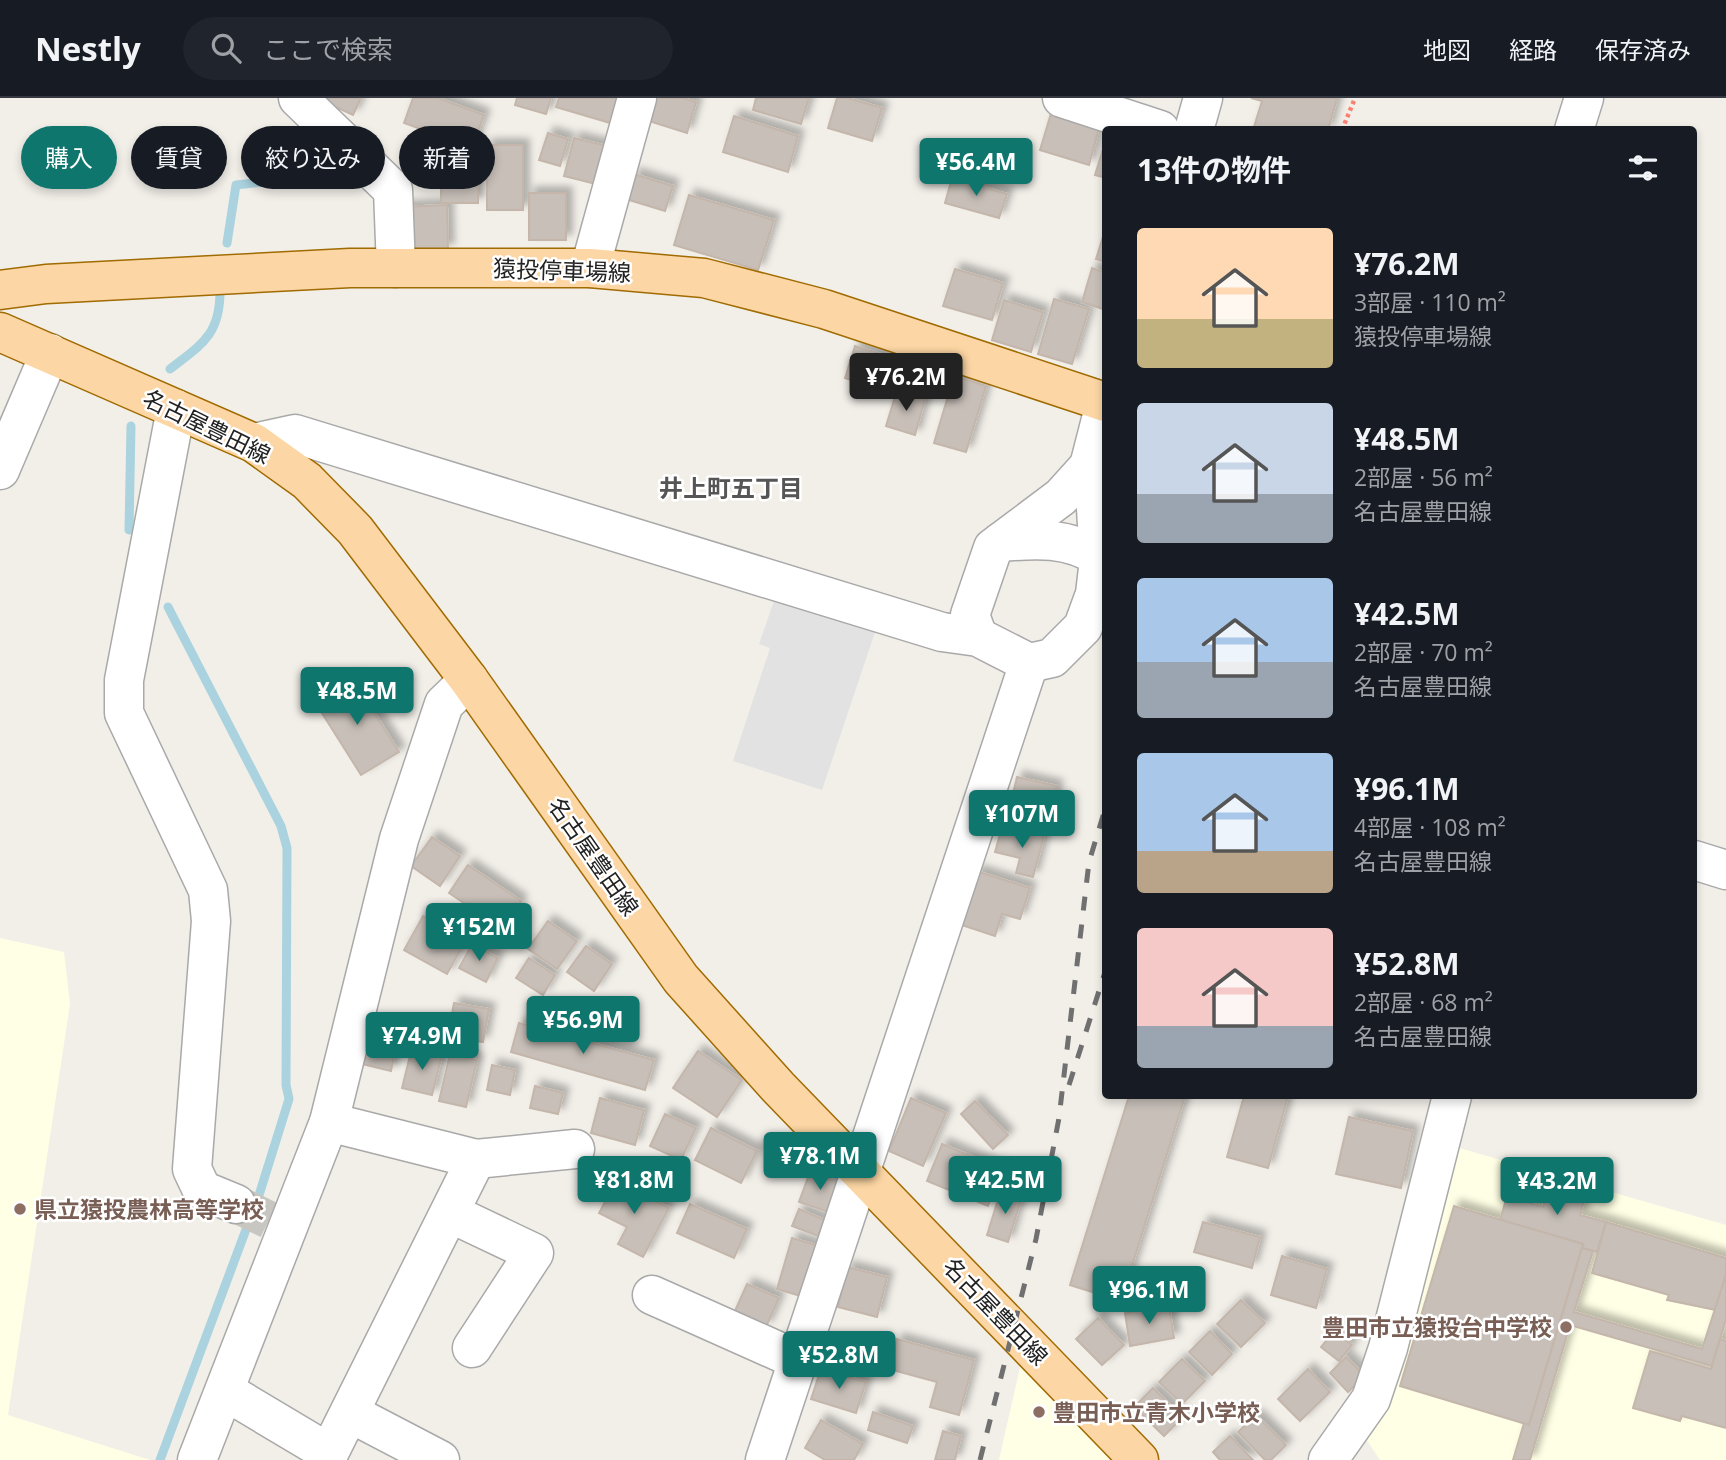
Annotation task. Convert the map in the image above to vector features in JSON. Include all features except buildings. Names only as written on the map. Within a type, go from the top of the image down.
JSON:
[{"type":"main road","name":"猿投停車場線","points":[[0,289],[46,284],[396,268],[590,268],[704,278],[798,302],[1102,400]]},
{"type":"main road","name":"名古屋豊田線","points":[[0,332],[254,443],[307,481],[355,530],[469,680],[681,979],[778,1087],[1139,1460]]},
{"type":"street","points":[[298,98],[393,190],[396,268]]},
{"type":"street","points":[[590,268],[637,98]]},
{"type":"street","points":[[1062,98],[1148,126]]},
{"type":"street","points":[[1195,126],[1203,98]]},
{"type":"street","points":[[1575,126],[1584,98]]},
{"type":"street","points":[[0,470],[50,353]]},
{"type":"street","points":[[176,409],[124,680],[124,713],[208,890],[211,921],[192,1169],[202,1190],[264,1218]]},
{"type":"street","points":[[978,637],[970,615],[993,548],[1062,498],[1088,466],[1102,415]]},
{"type":"street","points":[[254,443],[295,434],[942,632],[978,637],[1029,663],[1052,658],[1083,627],[1095,594],[1099,557],[1096,508],[1088,466]]},
{"type":"street","points":[[1001,542],[1048,538],[1083,547],[1099,557]]},
{"type":"street","points":[[765,1460],[800,1362],[860,1172],[1029,663]]},
{"type":"street","points":[[197,1460],[225,1391],[264,1218],[329,1122],[399,839],[444,704],[469,680]]},
{"type":"street","points":[[1697,861],[1726,870]]},
{"type":"street","points":[[1328,1460],[1371,1399],[1388,1348],[1451,1099]]},
{"type":"street","points":[[329,1122],[476,1159],[575,1149]]},
{"type":"street","points":[[225,1391],[330,1453],[476,1159]]},
{"type":"street","points":[[450,1213],[534,1253],[472,1349]]},
{"type":"street","points":[[652,1295],[800,1362]]},
{"type":"street","points":[[350,1413],[440,1460]]},
{"type":"path","points":[[1344,126],[1355,98]]},
{"type":"shaded area","points":[[775,598],[875,632],[822,790],[733,761],[770,648],[759,644]]},
{"type":"shaded area","name":"県立猿投農林高等学校","points":[[0,938],[64,952],[70,1004],[8,1415],[150,1460],[0,1460]]},
{"type":"shaded area","name":"豊田市立猿投台中学校","points":[[1449,1145],[1726,1225],[1726,1460],[1380,1460],[1360,1430]]},
{"type":"shaded area","name":"豊田市立青木小学校","points":[[1021,1363],[1114,1460],[999,1460]]},
{"type":"waterway","points":[[227,243],[236,185],[241,184]]},
{"type":"waterway","points":[[170,369],[200,345],[213,328],[220,291]]},
{"type":"waterway","points":[[129,530],[131,426]]},
{"type":"waterway","points":[[160,1460],[260,1192],[289,1099],[286,1085],[287,848],[281,826],[168,607]]},
{"type":"tunnel","points":[[236,1204],[269,1220]]},
{"type":"railway","points":[[980,1460],[1036,1239],[1059,1118],[1089,862],[1102,819]]},
{"type":"railway","points":[[1069,1085],[1102,982]]},
{"type":"place","name":"県立猿投農林高等学校","points":[[20,1209]]},
{"type":"place","name":"豊田市立猿投台中学校","points":[[1566,1327]]},
{"type":"place","name":"豊田市立青木小学校","points":[[1039,1412]]},
{"type":"district","name":"井上町五丁目","points":[[731,487]]}]
